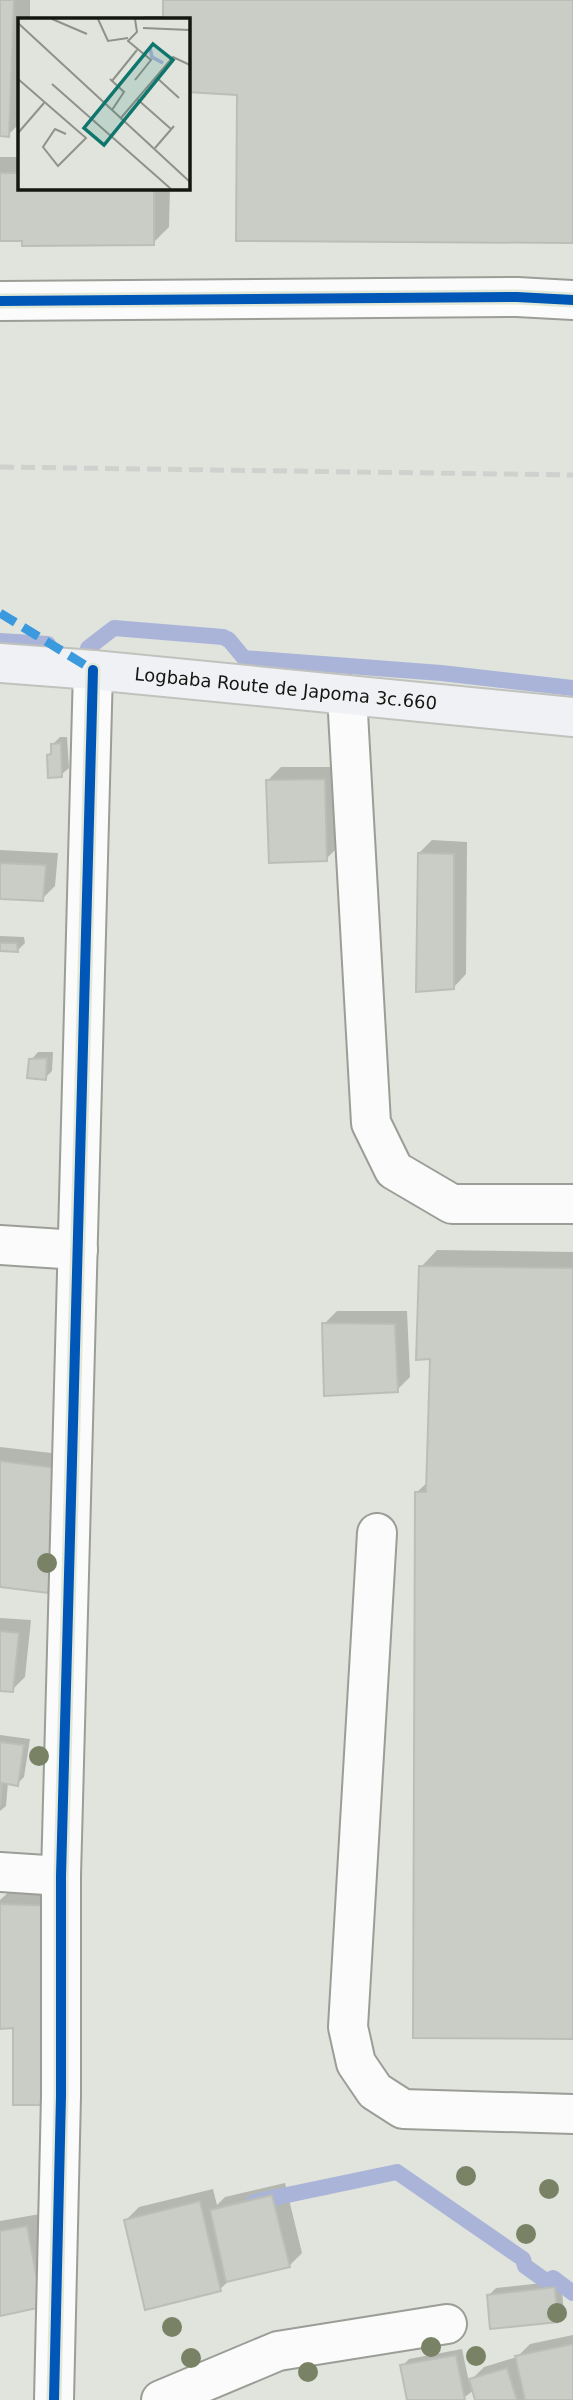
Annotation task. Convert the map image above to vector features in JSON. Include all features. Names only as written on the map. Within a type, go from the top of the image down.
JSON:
[{"type":"main road","name":"Logbaba Route de Japoma 3c.660","points":[[0,663],[573,717]]},
{"type":"street","points":[[0,300],[517,297],[573,300]]},
{"type":"street","points":[[54,2400],[61,2096],[61,1875],[93,670]]},
{"type":"street","points":[[347,695],[371,1123],[394,1170],[452,1204],[573,1204]]},
{"type":"street","points":[[0,1245],[78,1250]]},
{"type":"street","points":[[377,1533],[348,2026],[356,2063],[375,2091],[403,2109],[573,2114]]},
{"type":"street","points":[[0,1872],[61,1875]]},
{"type":"street","points":[[161,2400],[278,2351],[447,2324]]},
{"type":"building","points":[[0,0],[14,0],[9,137],[0,136]]},
{"type":"building","points":[[163,0],[573,0],[573,243],[236,241],[237,95],[189,92],[189,18],[163,18]]},
{"type":"building","points":[[0,173],[18,173],[18,189],[154,189],[154,245],[22,246],[22,241],[0,241]]},
{"type":"building","points":[[61,743],[62,777],[48,778],[47,755],[51,754],[51,744]]},
{"type":"building","points":[[325,779],[327,861],[269,863],[266,780]]},
{"type":"building","points":[[418,853],[454,854],[454,989],[416,992]]},
{"type":"building","points":[[0,863],[46,865],[43,901],[0,899]]},
{"type":"building","points":[[0,943],[17,943],[18,952],[0,951]]},
{"type":"building","points":[[47,1058],[46,1080],[27,1078],[29,1059]]},
{"type":"building","points":[[419,1266],[573,1268],[573,2039],[413,2038],[415,1492],[426,1492],[430,1359],[416,1360]]},
{"type":"building","points":[[322,1323],[395,1324],[398,1392],[324,1396]]},
{"type":"building","points":[[0,1461],[65,1469],[48,1593],[0,1587]]},
{"type":"building","points":[[0,1631],[19,1633],[13,1692],[0,1691]]},
{"type":"building","points":[[0,1742],[24,1745],[18,1786],[2,1783],[0,1806]]},
{"type":"building","points":[[0,1904],[59,1906],[58,2105],[13,2105],[13,2028],[0,2029]]},
{"type":"building","points":[[272,2195],[290,2267],[226,2282],[210,2210]]},
{"type":"building","points":[[200,2201],[221,2291],[145,2310],[124,2220]]},
{"type":"building","points":[[27,2226],[42,2307],[0,2316],[0,2231]]},
{"type":"building","points":[[555,2287],[558,2322],[490,2329],[487,2295]]},
{"type":"building","points":[[573,2344],[573,2400],[525,2400],[515,2356]]},
{"type":"building","points":[[456,2355],[465,2400],[407,2400],[400,2365]]},
{"type":"building","points":[[507,2368],[517,2400],[475,2400],[469,2379]]},
{"type":"waterway","points":[[88,648],[114,628],[223,637],[229,640],[244,658],[441,673],[573,688]]},
{"type":"waterway","points":[[0,641],[48,644]]},
{"type":"waterway","points":[[254,2202],[397,2172],[523,2259],[525,2266],[546,2281],[553,2278],[573,2293]]},
{"type":"railway","points":[[0,467],[573,475]]},
{"type":"marked path","points":[[0,613],[93,670]]},
{"type":"cycle path","points":[[0,301],[517,297],[573,300]]},
{"type":"cycle path","points":[[54,2400],[61,2096],[61,1876],[93,670]]}]
